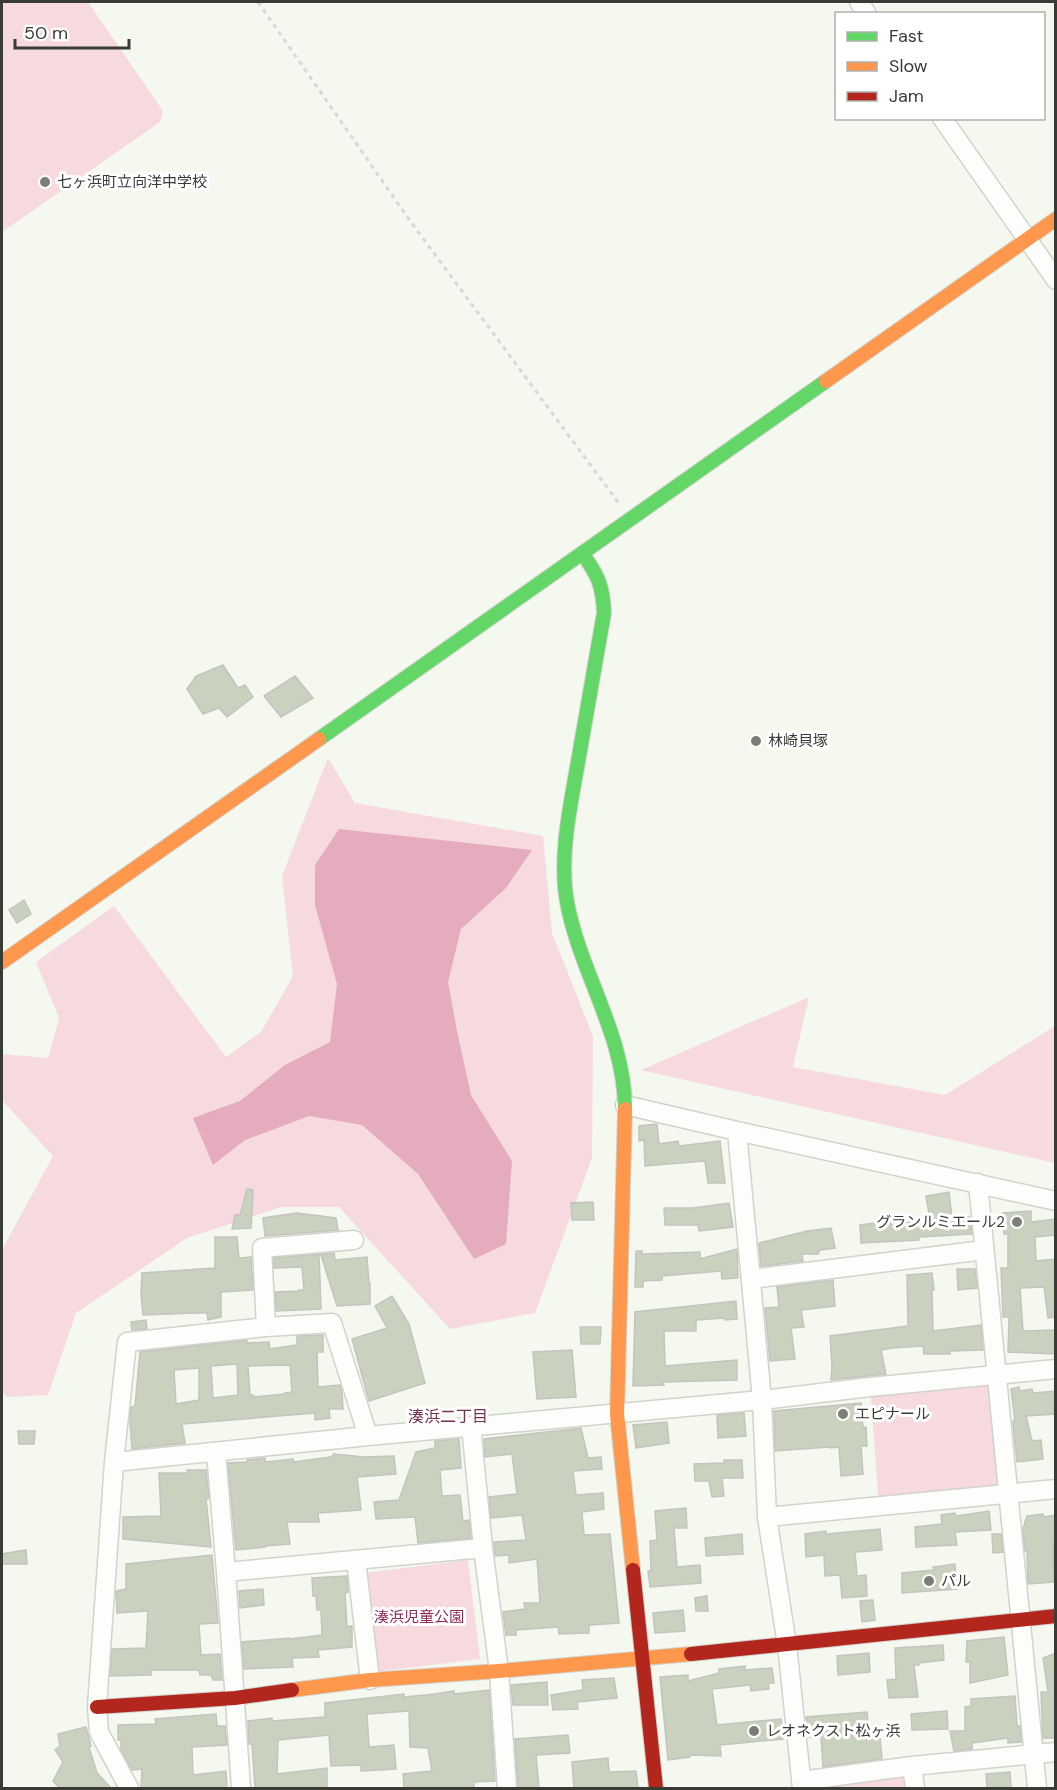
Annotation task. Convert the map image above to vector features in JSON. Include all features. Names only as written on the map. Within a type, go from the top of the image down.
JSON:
[{"type":"street","points":[[943,120],[1056,280]]},
{"type":"street","points":[[2,962],[1056,219]]},
{"type":"street","points":[[582,553],[602,585],[604,613],[566,833],[565,874],[567,901],[574,930],[613,1037],[622,1074],[625,1105],[617,1414],[656,1788]]},
{"type":"street","points":[[625,1105],[1056,1201]]},
{"type":"street","points":[[737,1131],[762,1400],[767,1517],[787,1645],[802,1785],[912,1767],[1056,1752]]},
{"type":"street","points":[[978,1183],[1037,1788]]},
{"type":"street","points":[[266,1327],[262,1248],[354,1240]]},
{"type":"street","points":[[751,1279],[984,1250]]},
{"type":"street","points":[[129,1788],[99,1732],[97,1707],[114,1462],[127,1342],[266,1327],[332,1323],[368,1436]]},
{"type":"street","points":[[114,1462],[471,1426],[762,1400],[1056,1369]]},
{"type":"street","points":[[471,1426],[483,1548],[499,1671],[507,1788]]},
{"type":"street","points":[[216,1452],[241,1788]]},
{"type":"street","points":[[767,1517],[1056,1489]]},
{"type":"street","points":[[226,1572],[483,1548]]},
{"type":"street","points":[[356,1560],[370,1680]]},
{"type":"street","points":[[97,1707],[235,1698],[370,1680],[499,1671],[787,1645],[1056,1616]]},
{"type":"street","points":[[912,1767],[915,1788]]},
{"type":"path","points":[[258,2],[408,218],[630,518]]},
{"type":"green space","name":"七ヶ浜町立向洋中学校","points":[[2,2],[88,2],[163,111],[160,122],[2,232]]},
{"type":"green space","points":[[328,758],[355,803],[543,836],[552,933],[593,1036],[592,1158],[535,1313],[450,1329],[339,1207],[281,1207],[187,1238],[76,1313],[48,1395],[7,1397],[2,1391],[2,1250],[53,1156],[2,1100],[2,1054],[48,1058],[59,1018],[36,962],[114,906],[226,1057],[261,1032],[293,976],[282,876]]},
{"type":"green space","points":[[809,997],[793,1067],[945,1095],[1055,1026],[1055,1163],[641,1070]]},
{"type":"green space","points":[[996,1375],[1008,1494],[879,1506],[870,1387]]},
{"type":"green space","name":"湊浜児童公園","points":[[468,1560],[480,1659],[374,1672],[363,1573]]},
{"type":"green space","points":[[910,1777],[911,1788],[813,1788],[815,1786]]},
{"type":"shaded area","points":[[339,829],[532,850],[506,888],[461,929],[448,982],[471,1095],[512,1161],[506,1244],[474,1259],[418,1174],[362,1125],[309,1116],[245,1140],[213,1165],[193,1118],[240,1101],[285,1065],[330,1042],[337,984],[315,905],[315,865]]},
{"type":"building","points":[[223,665],[238,688],[245,685],[253,697],[227,717],[219,708],[203,714],[187,689],[196,676]]},
{"type":"building","points":[[295,676],[313,698],[281,717],[264,696]]},
{"type":"building","points":[[24,900],[31,914],[17,923],[9,910]]},
{"type":"building","points":[[657,1124],[659,1144],[678,1141],[679,1146],[720,1141],[725,1183],[708,1183],[705,1161],[645,1166],[644,1140],[639,1141],[639,1126]]},
{"type":"building","points":[[247,1189],[253,1190],[251,1228],[232,1229],[235,1215],[240,1215]]},
{"type":"building","points":[[949,1192],[952,1217],[970,1217],[972,1234],[861,1243],[860,1225],[891,1221],[891,1225],[930,1219],[926,1196]]},
{"type":"building","points":[[593,1202],[594,1220],[572,1220],[571,1203]]},
{"type":"building","points":[[729,1203],[733,1227],[699,1231],[698,1225],[665,1225],[664,1208],[693,1208]]},
{"type":"building","points":[[1031,1211],[1031,1222],[1056,1219],[1056,1235],[1035,1237],[1036,1261],[1056,1259],[1056,1317],[1048,1318],[1044,1287],[1020,1288],[1023,1331],[1056,1330],[1056,1354],[1008,1352],[1009,1317],[1003,1317],[1001,1268],[1008,1268],[1008,1234],[1004,1234],[1002,1213]]},
{"type":"building","points":[[297,1213],[336,1218],[338,1230],[265,1236],[263,1218]]},
{"type":"building","points":[[831,1228],[835,1248],[820,1250],[818,1254],[802,1254],[803,1261],[761,1266],[759,1243],[807,1231]]},
{"type":"building","points":[[215,1237],[237,1237],[239,1258],[251,1257],[253,1290],[221,1292],[221,1317],[208,1320],[207,1313],[143,1315],[142,1273],[215,1268]]},
{"type":"building","points":[[737,1249],[738,1278],[722,1279],[721,1271],[662,1276],[662,1280],[643,1281],[643,1287],[635,1287],[636,1251],[642,1251],[642,1254],[700,1252],[700,1259]]},
{"type":"building","points":[[334,1253],[335,1260],[367,1257],[370,1304],[337,1306],[321,1255],[319,1255],[321,1309],[276,1311],[275,1292],[304,1290],[302,1267],[274,1268],[274,1258]]},
{"type":"building","points":[[957,1269],[975,1269],[977,1288],[958,1290]]},
{"type":"building","points":[[932,1273],[933,1331],[981,1325],[983,1350],[924,1354],[923,1346],[881,1350],[886,1374],[831,1380],[830,1336],[908,1326],[907,1275]]},
{"type":"building","points":[[833,1280],[835,1306],[801,1310],[804,1327],[791,1328],[795,1359],[770,1361],[765,1308],[779,1307],[777,1287]]},
{"type":"building","points":[[392,1296],[409,1324],[425,1383],[369,1401],[352,1339],[387,1328],[375,1306]]},
{"type":"building","points":[[736,1301],[737,1319],[696,1320],[696,1331],[664,1331],[665,1366],[737,1360],[737,1380],[663,1382],[664,1385],[633,1386],[635,1312]]},
{"type":"building","points":[[146,1320],[147,1329],[132,1330],[131,1322]]},
{"type":"building","points":[[580,1327],[601,1327],[600,1344],[581,1344]]},
{"type":"building","points":[[323,1335],[323,1352],[317,1352],[318,1387],[340,1385],[342,1393],[343,1409],[329,1409],[330,1418],[315,1420],[315,1413],[182,1424],[185,1443],[132,1449],[131,1407],[135,1406],[140,1352],[247,1340],[247,1343],[269,1342],[270,1349],[297,1345],[297,1336]],"holes":[[[237,1364],[238,1395],[213,1398],[211,1366]],[[290,1365],[292,1392],[254,1397],[250,1395],[248,1366]],[[199,1368],[199,1400],[176,1404],[174,1370]]]},
{"type":"building","points":[[572,1350],[576,1397],[537,1399],[533,1352]]},
{"type":"building","points":[[1019,1387],[1020,1391],[1032,1389],[1033,1393],[1056,1391],[1056,1414],[1026,1416],[1032,1441],[1041,1440],[1043,1459],[1017,1462],[1011,1389]]},
{"type":"building","points":[[861,1403],[867,1446],[861,1446],[863,1474],[841,1476],[839,1447],[775,1451],[774,1411]]},
{"type":"building","points":[[744,1413],[746,1436],[718,1438],[717,1415]]},
{"type":"building","points":[[667,1422],[669,1443],[636,1448],[633,1425]]},
{"type":"building","points":[[581,1428],[588,1458],[601,1457],[602,1469],[573,1471],[576,1495],[603,1493],[604,1509],[582,1512],[584,1535],[610,1534],[619,1623],[589,1625],[589,1633],[559,1634],[558,1627],[516,1630],[516,1635],[506,1635],[503,1612],[525,1609],[524,1603],[540,1603],[537,1559],[509,1563],[509,1555],[495,1556],[494,1542],[526,1540],[522,1515],[491,1518],[489,1497],[517,1494],[512,1454],[485,1457],[484,1439]]},
{"type":"building","points":[[18,1431],[35,1431],[34,1444],[19,1444]]},
{"type":"building","points":[[459,1439],[461,1468],[440,1470],[442,1496],[460,1495],[463,1521],[469,1520],[471,1538],[418,1543],[415,1517],[376,1519],[374,1502],[399,1500],[416,1452],[435,1448],[435,1441]]},
{"type":"building","points":[[334,1454],[364,1457],[394,1456],[396,1474],[357,1477],[361,1510],[318,1513],[319,1522],[287,1522],[290,1544],[236,1550],[228,1463],[265,1458],[265,1462],[293,1459],[294,1462],[331,1457]]},
{"type":"building","points":[[724,1460],[742,1460],[743,1478],[722,1478],[724,1496],[712,1497],[709,1481],[695,1481],[694,1464],[724,1463]]},
{"type":"building","points":[[187,1470],[206,1470],[209,1498],[206,1499],[211,1547],[123,1539],[123,1517],[161,1516],[159,1473],[188,1473]]},
{"type":"building","points":[[686,1508],[687,1528],[674,1528],[677,1567],[700,1565],[701,1583],[650,1587],[648,1571],[651,1571],[650,1541],[657,1540],[655,1511]]},
{"type":"building","points":[[989,1511],[991,1530],[955,1532],[957,1545],[916,1547],[915,1527],[942,1524],[941,1515],[955,1513],[956,1516]]},
{"type":"building","points":[[1043,1514],[1044,1517],[1056,1515],[1056,1537],[1053,1537],[1054,1582],[1028,1584],[1027,1551],[1025,1551],[1023,1528],[1027,1516]]},
{"type":"building","points":[[880,1529],[882,1550],[855,1552],[857,1576],[866,1575],[867,1596],[842,1598],[840,1575],[825,1576],[824,1555],[806,1557],[805,1534]]},
{"type":"building","points":[[742,1534],[743,1554],[706,1556],[705,1538]]},
{"type":"building","points":[[992,1534],[1001,1534],[1003,1552],[993,1553]]},
{"type":"building","points":[[26,1550],[27,1564],[2,1564],[2,1554]]},
{"type":"building","points":[[212,1555],[218,1623],[199,1624],[201,1655],[220,1654],[222,1680],[213,1680],[211,1675],[200,1675],[199,1670],[151,1670],[151,1675],[110,1676],[112,1649],[146,1648],[148,1611],[117,1613],[116,1591],[126,1589],[126,1564]]},
{"type":"building","name":"パル","points":[[955,1564],[957,1589],[902,1593],[902,1573],[934,1570],[933,1567]]},
{"type":"building","points":[[347,1576],[348,1592],[345,1593],[347,1627],[352,1626],[352,1647],[318,1650],[319,1657],[292,1658],[293,1667],[244,1669],[242,1642],[322,1635],[321,1610],[317,1610],[316,1596],[313,1596],[312,1578]]},
{"type":"building","points":[[263,1589],[264,1605],[240,1608],[239,1591]]},
{"type":"building","points":[[707,1596],[708,1611],[696,1611],[695,1598]]},
{"type":"building","points":[[873,1600],[875,1620],[862,1622],[860,1601]]},
{"type":"building","points":[[683,1610],[685,1631],[655,1633],[653,1613]]},
{"type":"building","points":[[1004,1637],[1008,1675],[970,1683],[970,1662],[966,1662],[967,1641]]},
{"type":"building","points":[[943,1645],[944,1660],[914,1665],[918,1697],[889,1698],[887,1680],[896,1679],[895,1648]]},
{"type":"building","points":[[869,1653],[870,1672],[838,1675],[837,1656]]},
{"type":"building","points":[[1056,1653],[1056,1738],[1043,1738],[1041,1692],[1048,1692],[1043,1658]]},
{"type":"building","points":[[745,1666],[745,1670],[772,1668],[774,1683],[768,1683],[769,1689],[751,1691],[750,1685],[712,1689],[717,1725],[781,1719],[783,1739],[720,1745],[721,1756],[690,1755],[690,1757],[668,1760],[660,1677],[688,1675],[688,1681],[719,1673],[719,1669]]},
{"type":"building","points":[[614,1678],[617,1698],[577,1702],[578,1709],[553,1710],[551,1695],[583,1690],[582,1680]]},
{"type":"building","points":[[547,1682],[548,1705],[513,1705],[511,1685]]},
{"type":"building","points":[[489,1690],[495,1781],[474,1782],[474,1788],[404,1788],[403,1774],[432,1771],[428,1748],[410,1747],[409,1711],[367,1714],[369,1747],[394,1745],[396,1769],[361,1771],[361,1765],[331,1766],[329,1735],[278,1740],[277,1774],[327,1768],[327,1788],[255,1788],[248,1721],[325,1717],[325,1703],[404,1694],[404,1697],[454,1691],[454,1694]]},
{"type":"building","points":[[1015,1696],[1017,1726],[1020,1726],[1021,1742],[1008,1743],[1008,1738],[972,1743],[972,1749],[954,1751],[950,1731],[965,1731],[965,1707],[971,1706],[971,1699]]},
{"type":"building","points":[[947,1711],[948,1729],[912,1730],[911,1714]]},
{"type":"building","points":[[867,1712],[870,1739],[880,1738],[882,1759],[823,1767],[821,1737],[808,1737],[806,1717]]},
{"type":"building","points":[[216,1714],[217,1726],[225,1726],[227,1745],[192,1747],[193,1775],[226,1771],[227,1788],[141,1788],[142,1769],[132,1770],[121,1749],[121,1740],[118,1740],[118,1725],[156,1724],[155,1719]]},
{"type":"building","points":[[86,1727],[97,1773],[111,1788],[60,1788],[53,1781],[63,1762],[55,1750],[60,1746],[58,1734]]},
{"type":"building","points":[[568,1735],[570,1753],[536,1755],[539,1788],[518,1788],[515,1739]]},
{"type":"building","points":[[608,1758],[609,1772],[636,1771],[638,1788],[574,1788],[572,1762]]},
{"type":"building","points":[[1010,1772],[1011,1788],[987,1788],[986,1774]]},
{"type":"traffic: fast","points":[[319,739],[826,381]]},
{"type":"traffic: fast","points":[[582,553],[599,581],[604,613],[569,814],[564,867],[565,885],[573,928],[618,1055],[625,1109]]},
{"type":"traffic: slow","points":[[826,381],[1056,219]]},
{"type":"traffic: slow","points":[[2,962],[319,739]]},
{"type":"traffic: slow","points":[[625,1109],[617,1414],[633,1570]]},
{"type":"traffic: slow","points":[[292,1690],[370,1680],[691,1654]]},
{"type":"traffic: jam","points":[[633,1570],[656,1788]]},
{"type":"traffic: jam","points":[[691,1654],[1056,1616]]},
{"type":"traffic: jam","points":[[97,1707],[235,1698],[292,1690]]},
{"type":"place","name":"七ヶ浜町立向洋中学校","points":[[45,182]]},
{"type":"place","name":"林崎貝塚","points":[[756,741]]},
{"type":"place","name":"グランルミエール2","points":[[1017,1222]]},
{"type":"place","name":"エピナール","points":[[843,1414]]},
{"type":"place","name":"パル","points":[[929,1581]]},
{"type":"place","name":"レオネクスト松ヶ浜","points":[[754,1731]]},
{"type":"district","name":"湊浜二丁目","points":[[448,1416]]}]
